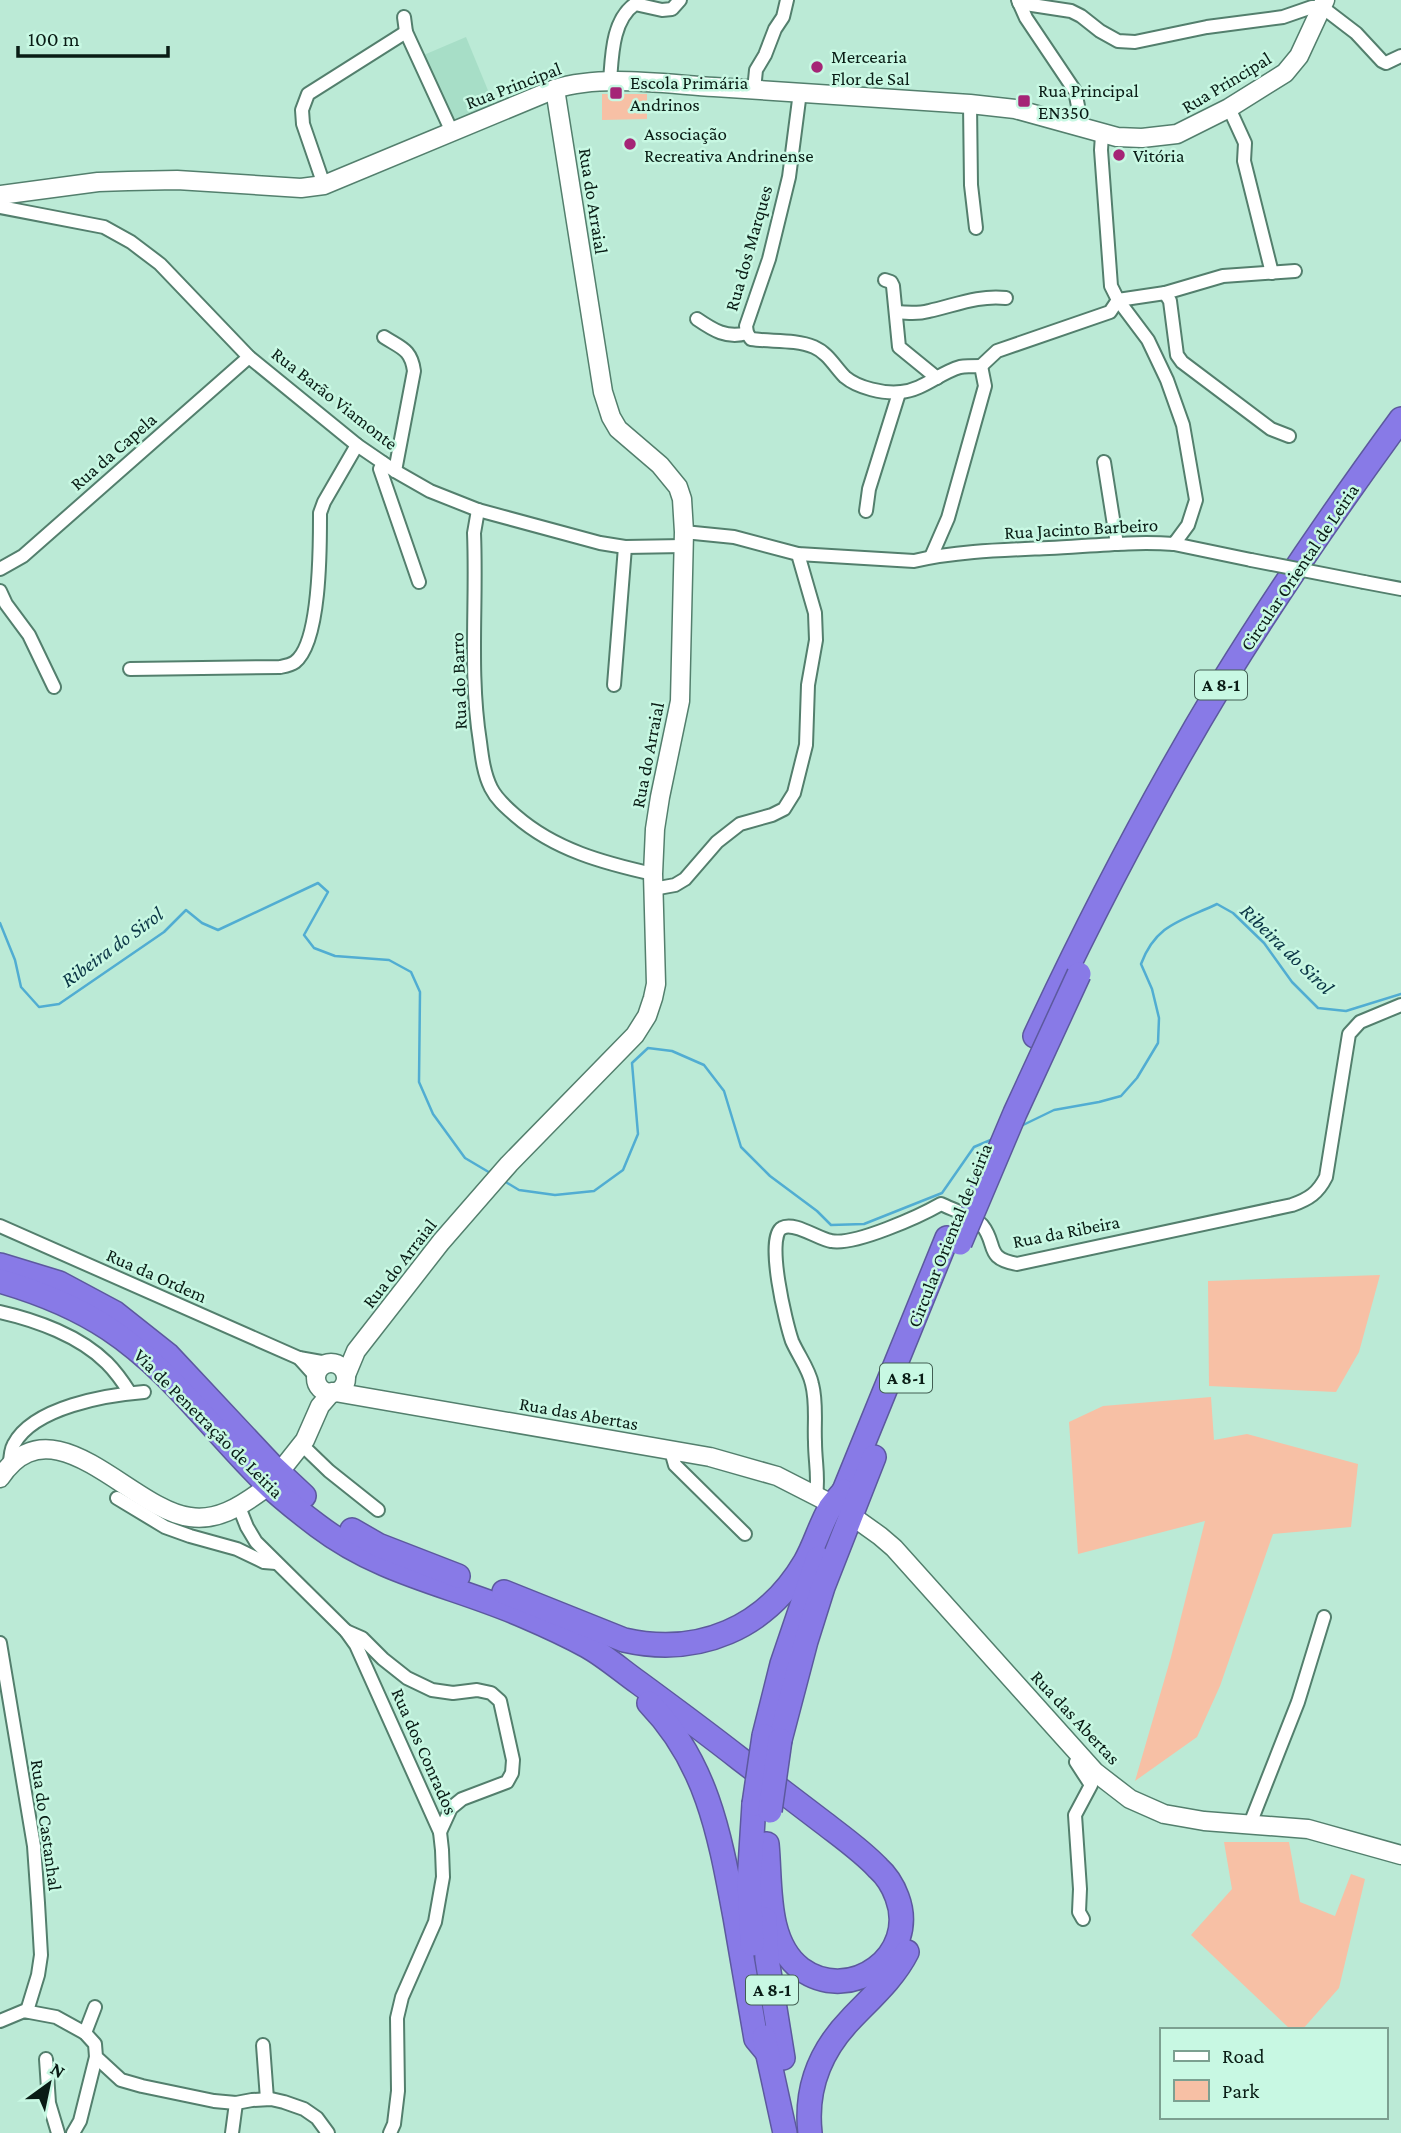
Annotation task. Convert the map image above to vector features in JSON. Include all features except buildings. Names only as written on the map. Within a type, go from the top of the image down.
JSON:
[{"type":"highway","name":"Circular Oriental de Leiria","points":[[785,2133],[766,2051],[753,1958],[750,1857],[762,1807],[772,1738],[772,1698],[828,1495],[1015,1113],[1073,970],[1145,818],[1223,682],[1338,506],[1401,419]]},
{"type":"highway","name":"Circular Oriental de Leiria","points":[[1073,970],[1291,602],[1401,445]]},
{"type":"highway","name":"Circular Oriental de Leiria","points":[[772,1738],[823,1587],[954,1240]]},
{"type":"highway","name":"Via de Penetração de Leiria","points":[[0,1265],[59,1283],[116,1313],[168,1354],[290,1483],[346,1526],[391,1550],[527,1600]]},
{"type":"highway","name":"Via de Penetração de Leiria","points":[[0,1281],[68,1306],[124,1339],[159,1369],[262,1479],[337,1539],[381,1565],[522,1615],[568,1637]]},
{"type":"highway","points":[[527,1600],[624,1640],[642,1644],[690,1644],[724,1635],[753,1619],[785,1591],[810,1552],[830,1508],[828,1495]]},
{"type":"highway","points":[[527,1600],[579,1631],[709,1724],[879,1852],[904,1879],[912,1897],[915,1915],[911,1941],[904,1959],[894,1973],[835,2037],[819,2063],[808,2105],[810,2133]]},
{"type":"highway","points":[[568,1637],[590,1648],[703,1731],[876,1864],[895,1890],[901,1914],[898,1941],[881,1965],[860,1978],[841,1982],[808,1974],[794,1963],[776,1933],[767,1844]]},
{"type":"highway","points":[[568,1637],[638,1691],[673,1731],[696,1770],[713,1814],[723,1854],[756,2039],[766,2051]]},
{"type":"highway","name":"Circular Oriental de Leiria","points":[[762,1807],[767,1844],[763,1899],[767,1959],[780,2041],[800,2133]]},
{"type":"street","points":[[610,82],[620,23],[628,9],[635,4],[662,10],[672,9],[680,0]]},
{"type":"street","points":[[754,90],[756,70],[783,17],[788,0]]},
{"type":"street","points":[[1018,2],[1071,11],[1101,32],[1118,40],[1135,41],[1207,27],[1283,17],[1324,2],[1382,61],[1386,63],[1401,56]]},
{"type":"street","points":[[1018,2],[1075,91],[1079,106],[1076,127]]},
{"type":"street","name":"Rua Principal","points":[[0,195],[98,182],[128,181],[177,180],[301,188],[324,185],[555,89],[580,82],[800,92],[970,104],[1015,109],[1102,135],[1129,138],[1177,134],[1228,108],[1290,68],[1299,57],[1324,2]]},
{"type":"street","points":[[404,17],[406,32],[452,132]]},
{"type":"street","points":[[324,185],[303,124],[302,110],[308,94],[406,32]]},
{"type":"street","name":"Rua do Arraial","points":[[330,1382],[422,1265],[492,1183],[631,1039],[644,1022],[652,1004],[656,984],[653,881],[657,810],[680,701],[684,539],[682,499],[678,488],[655,460],[621,433],[608,409],[603,392],[555,89]]},
{"type":"street","name":"Rua dos Marques","points":[[800,92],[789,177],[769,259],[746,326],[747,333],[751,338],[817,348],[846,378],[860,386],[899,393]]},
{"type":"street","points":[[970,104],[971,185],[976,228]]},
{"type":"street","points":[[1228,108],[1245,143],[1244,161],[1272,273]]},
{"type":"street","name":"Rua Jacinto Barbeiro","points":[[684,539],[734,537],[798,554],[914,561],[931,557],[1117,544],[1174,544],[1188,525],[1196,500],[1183,425],[1167,380],[1148,340],[1111,286],[1102,135]]},
{"type":"street","name":"Rua Barão Viamonte","points":[[0,207],[104,227],[131,242],[160,264],[249,358],[357,445],[430,491],[478,510],[600,543],[625,547],[684,539]]},
{"type":"street","points":[[866,511],[869,489],[899,393],[919,388],[960,367],[981,366],[997,351],[1110,312],[1118,299],[1165,293],[1223,276],[1295,271]]},
{"type":"street","points":[[884,281],[891,282],[893,286],[900,347],[937,378]]},
{"type":"street","points":[[1165,293],[1170,301],[1177,355],[1182,362],[1270,429],[1289,436]]},
{"type":"street","points":[[896,312],[920,313],[975,299],[1006,298]]},
{"type":"street","points":[[697,319],[726,335],[736,337],[747,333]]},
{"type":"street","points":[[384,337],[413,358],[414,371],[395,471]]},
{"type":"street","name":"Rua da Capela","points":[[0,569],[23,556],[249,358]]},
{"type":"street","points":[[931,557],[948,518],[985,386],[981,366]]},
{"type":"street","points":[[130,669],[280,667],[294,663],[307,643],[318,595],[320,513],[357,445]]},
{"type":"street","points":[[1104,462],[1117,544]]},
{"type":"street","points":[[383,463],[380,469],[419,582]]},
{"type":"street","name":"Rua do Barro","points":[[478,510],[474,533],[475,708],[483,766],[492,790],[504,805],[544,836],[569,849],[653,881]]},
{"type":"street","points":[[1174,544],[1401,589]]},
{"type":"street","points":[[614,685],[625,547]]},
{"type":"street","points":[[653,881],[675,885],[685,879],[717,842],[740,824],[784,809],[794,793],[806,745],[808,685],[816,640],[815,613],[798,554]]},
{"type":"street","points":[[0,591],[6,604],[29,635],[54,687]]},
{"type":"street","name":"Rua da Ribeira","points":[[828,1495],[818,1479],[812,1380],[792,1341],[783,1310],[776,1259],[775,1241],[778,1231],[783,1227],[793,1226],[832,1242],[846,1241],[915,1217],[941,1204],[981,1222],[992,1243],[994,1255],[1002,1261],[1017,1264],[1293,1205],[1310,1198],[1321,1188],[1326,1177],[1349,1034],[1360,1023],[1401,1004]]},
{"type":"street","name":"Rua da Ordem","points":[[0,1226],[299,1358],[330,1382]]},
{"type":"street","points":[[0,1312],[47,1327],[80,1342],[105,1361],[130,1393]]},
{"type":"street","points":[[286,1464],[309,1433],[330,1382]]},
{"type":"street","name":"Rua das Abertas","points":[[330,1382],[361,1396],[710,1457],[777,1476],[828,1495]]},
{"type":"street","points":[[5,1472],[15,1441],[42,1419],[85,1401],[144,1392]]},
{"type":"street","points":[[302,1445],[329,1471],[378,1510]]},
{"type":"street","points":[[5,1472],[28,1453],[60,1450],[75,1455],[158,1505],[180,1515],[201,1518],[239,1507],[260,1492]]},
{"type":"street","points":[[671,1451],[675,1465],[746,1534]]},
{"type":"street","points":[[117,1498],[165,1527],[237,1549],[264,1562],[276,1563]]},
{"type":"street","name":"Rua dos Conrados","points":[[239,1507],[256,1542],[346,1631],[356,1645],[440,1832],[443,1877],[440,1902],[435,1922],[402,1997],[397,2018],[398,2091],[394,2124],[390,2133]]},
{"type":"street","name":"Rua das Abertas","points":[[859,1521],[894,1548],[1095,1772],[1138,1804],[1154,1811],[1192,1819],[1308,1829],[1401,1855]]},
{"type":"street","points":[[1250,1824],[1298,1702],[1324,1617]]},
{"type":"street","points":[[346,1631],[362,1638],[407,1678],[432,1690],[453,1693],[477,1690],[491,1693],[500,1701],[513,1760],[512,1773],[507,1782],[457,1803],[440,1832]]},
{"type":"street","name":"Rua do Castanhal","points":[[0,1643],[34,1846],[41,1955],[27,2011]]},
{"type":"street","points":[[1080,1755],[1076,1762],[1091,1785],[1075,1815],[1079,1912],[1083,1919]]},
{"type":"street","points":[[85,2033],[95,2007]]},
{"type":"street","points":[[0,2021],[24,2011],[56,2017],[85,2033],[95,2045],[96,2057],[80,2121],[73,2133]]},
{"type":"street","points":[[263,2045],[267,2099]]},
{"type":"street","points":[[96,2057],[121,2080],[236,2104],[267,2099],[284,2102],[304,2109],[317,2118],[329,2133]]},
{"type":"street","points":[[46,2059],[49,2103],[58,2133]]},
{"type":"street","points":[[232,2133],[236,2104]]},
{"type":"shaded area","points":[[466,37],[494,105],[451,124],[419,57]]},
{"type":"green space","points":[[602,94],[647,94],[647,119],[602,120]]},
{"type":"green space","points":[[1380,1275],[1359,1352],[1336,1392],[1209,1386],[1208,1281]]},
{"type":"green space","points":[[1211,1397],[1214,1440],[1247,1434],[1358,1464],[1351,1527],[1273,1534],[1220,1686],[1197,1737],[1135,1781],[1171,1657],[1205,1521],[1078,1554],[1069,1422],[1103,1406]]},
{"type":"green space","points":[[1224,1842],[1289,1842],[1300,1902],[1335,1916],[1351,1874],[1365,1879],[1339,1988],[1304,2028],[1289,2028],[1191,1935],[1232,1889]]},
{"type":"waterway","name":"Ribeira do Sirol","points":[[0,923],[15,960],[21,987],[39,1007],[59,1004],[164,932],[186,910],[202,923],[218,930],[318,883],[328,892],[304,935],[314,948],[335,956],[389,960],[411,972],[420,992],[419,1082],[433,1114],[465,1158],[492,1174]]},
{"type":"waterway","name":"Ribeira do Sirol","points":[[1021,1126],[1054,1110],[1121,1096],[1137,1078],[1158,1043],[1159,1018],[1152,989],[1141,964],[1154,940],[1162,932],[1171,925],[1217,904],[1233,913],[1264,943],[1292,982],[1318,1008],[1346,1011],[1401,994]]},
{"type":"waterway","name":"Ribeira do Sirol","points":[[504,1181],[519,1190],[555,1195],[594,1191],[623,1170],[638,1134],[632,1063],[648,1048],[672,1051],[704,1065],[724,1091],[741,1147],[770,1176],[817,1211],[831,1225],[864,1224],[942,1193],[974,1147],[993,1139]]},
{"type":"place","name":"Mercearia Flor de Sal","points":[[817,67]]},
{"type":"place","name":"Escola Primária Andrinos","points":[[616,93]]},
{"type":"place","name":"Rua Principal EN350","points":[[1024,101]]},
{"type":"place","name":"Associação Recreativa Andrinense","points":[[630,144]]},
{"type":"place","name":"Vitória","points":[[1119,155]]}]
